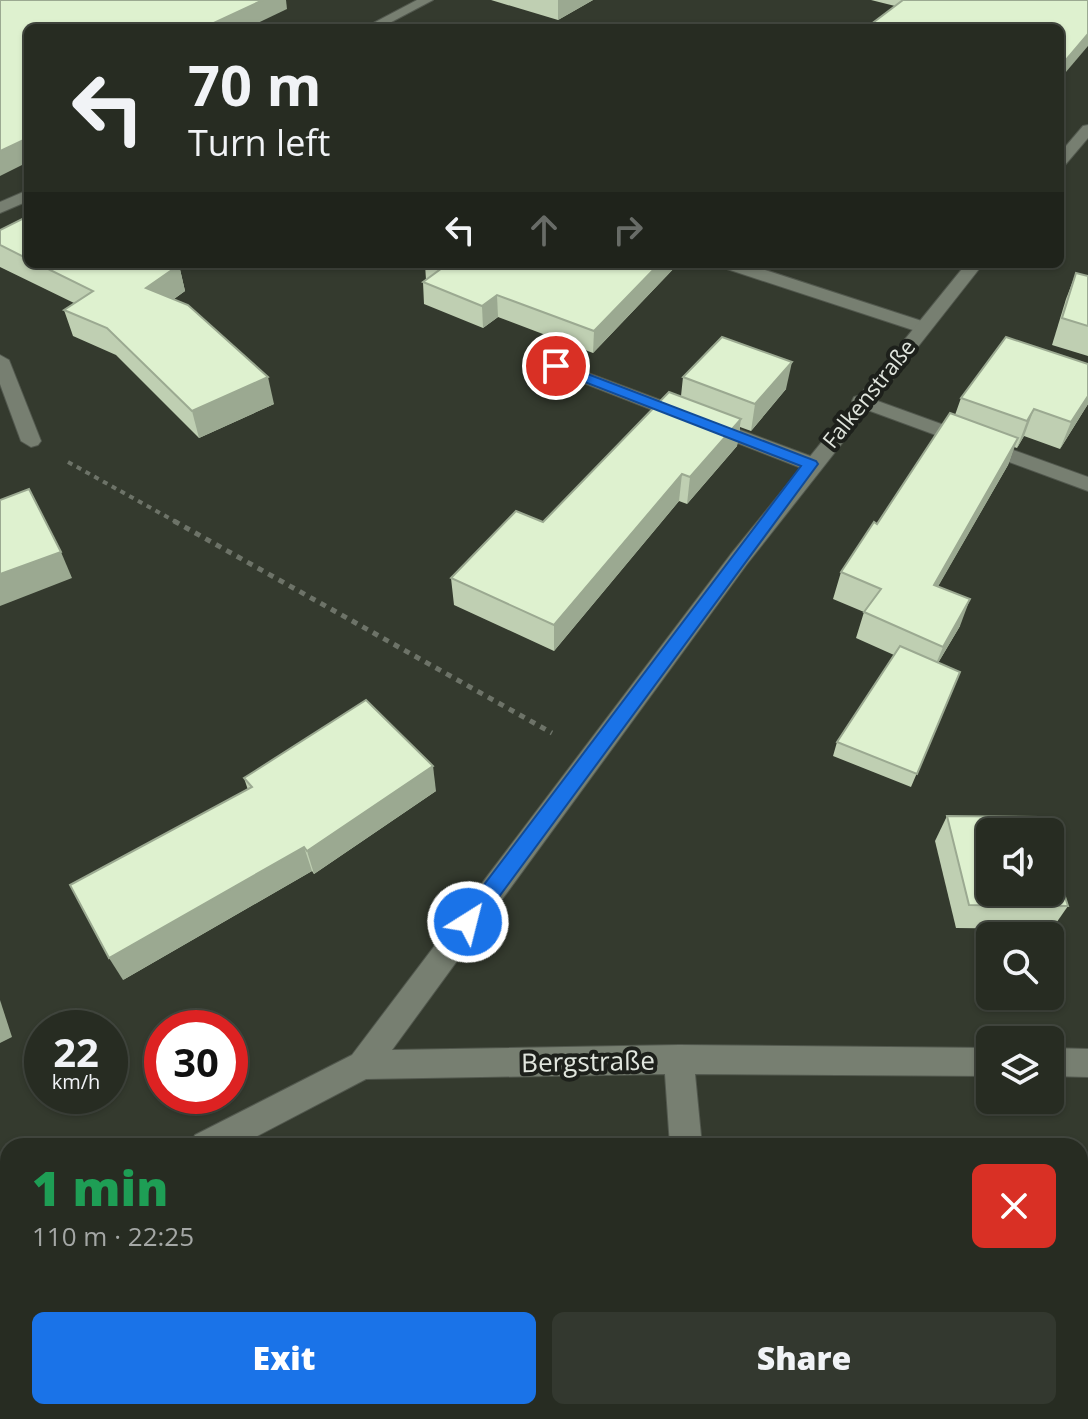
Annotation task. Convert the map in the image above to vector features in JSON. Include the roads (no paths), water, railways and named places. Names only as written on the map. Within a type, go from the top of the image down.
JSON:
[{"type":"street","points":[[378,24],[427,0]]},
{"type":"street","points":[[1064,157],[1088,129]]},
{"type":"street","points":[[0,208],[24,197]]},
{"type":"street","points":[[742,268],[922,327]]},
{"type":"street","name":"Falkenstraße","points":[[363,1065],[591,755],[811,464],[972,268]]},
{"type":"street","points":[[0,360],[31,441]]},
{"type":"street","points":[[556,366],[811,464]]},
{"type":"street","points":[[861,401],[1088,484]]},
{"type":"street","points":[[679,1059],[685,1138]]},
{"type":"street","name":"Bergstraße","points":[[222,1138],[363,1065],[679,1059],[976,1062]]},
{"type":"street","points":[[1064,1062],[1088,1063]]}]
